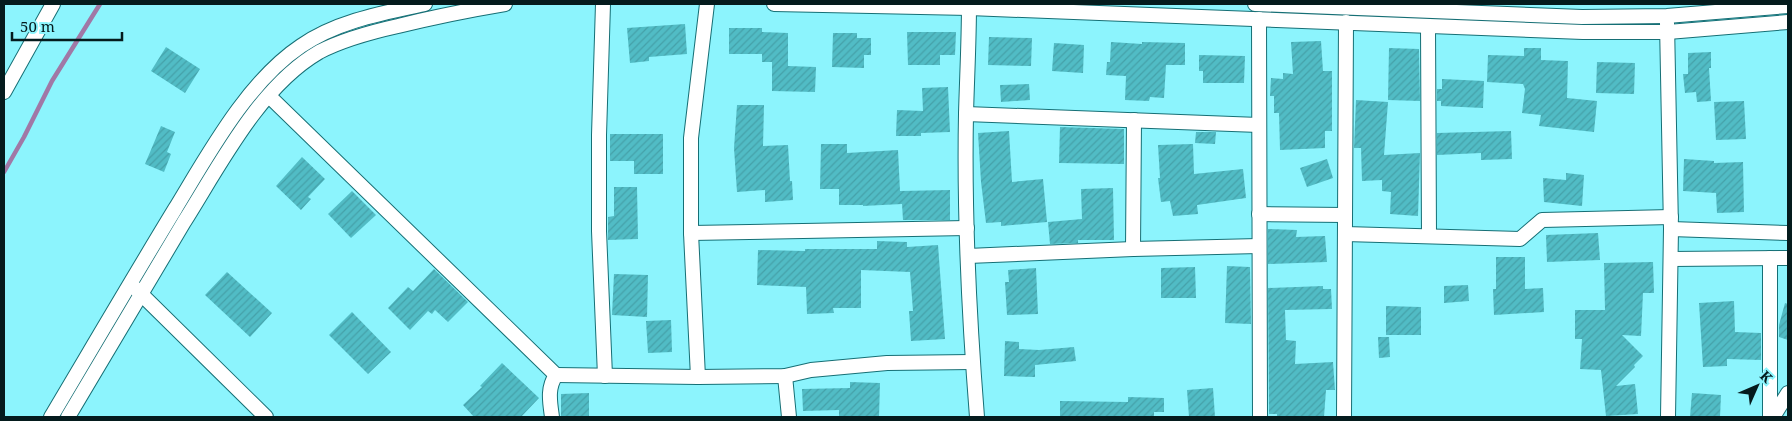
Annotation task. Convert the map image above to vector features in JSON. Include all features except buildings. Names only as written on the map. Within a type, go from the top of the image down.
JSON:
[{"type":"street","points":[[4,92],[53,4]]},
{"type":"street","points":[[51,417],[129,283],[224,131],[257,87],[275,68],[301,46],[334,28],[425,4]]},
{"type":"street","points":[[68,417],[141,293],[236,139],[269,96],[299,67],[320,52],[363,34],[434,17],[505,4]]},
{"type":"street","points":[[603,4],[598,135],[599,222],[605,376]]},
{"type":"street","points":[[698,377],[691,233],[691,138],[707,4]]},
{"type":"street","points":[[774,4],[969,6],[1583,32],[1668,32],[1788,22]]},
{"type":"street","points":[[1255,4],[1582,17],[1667,16],[1788,6]]},
{"type":"street","points":[[969,6],[966,114],[966,228],[972,362],[977,417]]},
{"type":"street","points":[[1667,16],[1671,223],[1668,417]]},
{"type":"street","points":[[1259,19],[1260,417]]},
{"type":"street","points":[[1344,417],[1346,22]]},
{"type":"street","points":[[1428,26],[1429,236]]},
{"type":"street","points":[[269,96],[556,375],[785,376],[811,370],[887,363],[972,362]]},
{"type":"street","points":[[966,114],[1259,125]]},
{"type":"street","points":[[1133,249],[1134,120]]},
{"type":"street","points":[[1259,214],[1345,216]]},
{"type":"street","points":[[1346,234],[1520,239],[1542,220],[1671,223],[1788,233]]},
{"type":"street","points":[[691,233],[966,228]]},
{"type":"street","points":[[968,256],[1259,246]]},
{"type":"street","points":[[1770,258],[1772,417]]},
{"type":"street","points":[[1671,259],[1788,258]]},
{"type":"street","points":[[129,283],[266,417]]},
{"type":"street","points":[[552,417],[549,397],[550,387],[556,375]]},
{"type":"street","points":[[785,376],[789,417]]},
{"type":"street","points":[[1772,417],[1788,393]]},
{"type":"waterway","points":[[4,172],[52,81],[100,4]]}]
